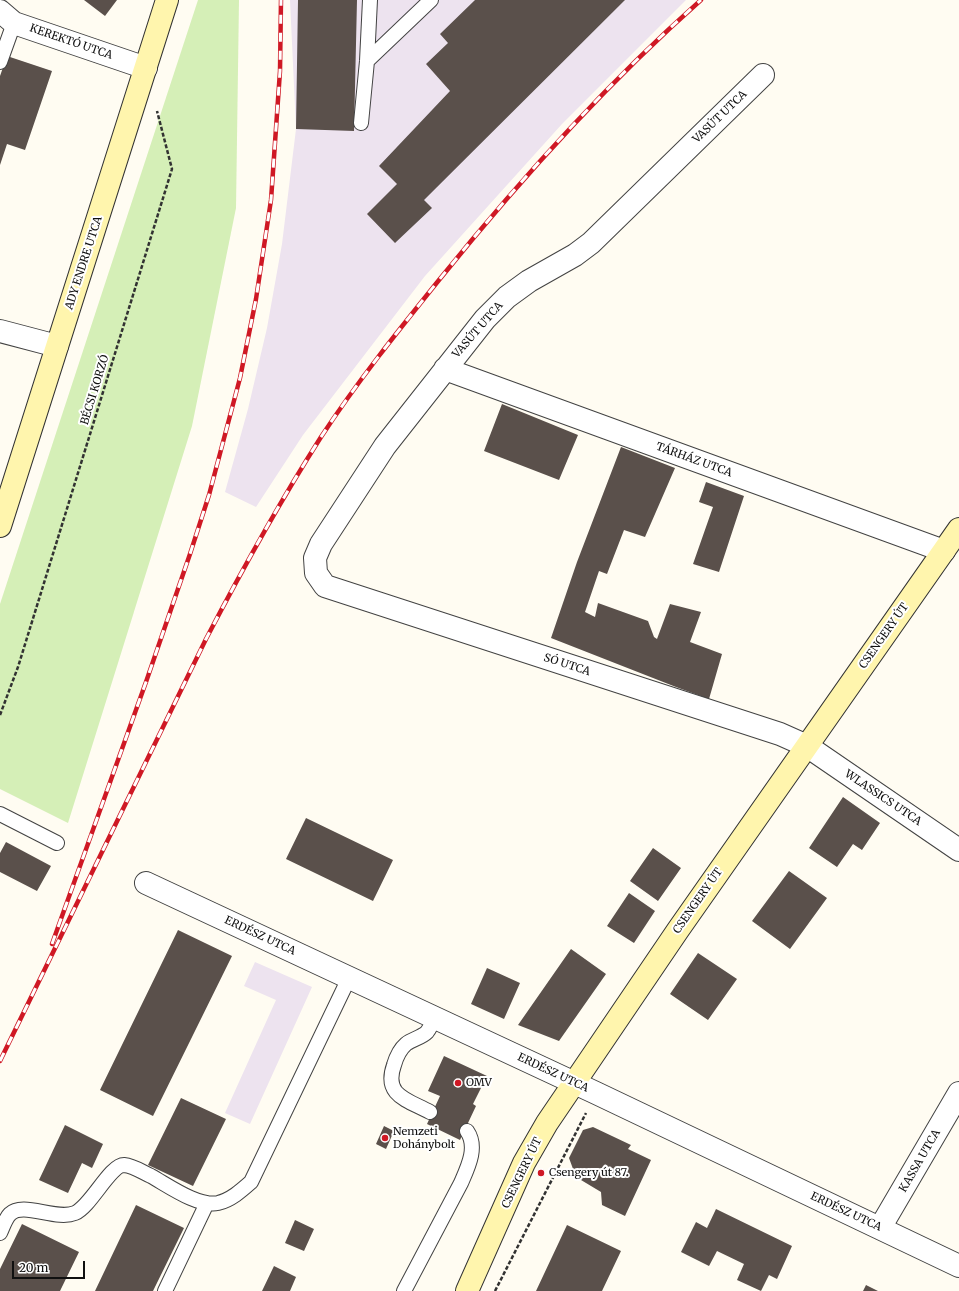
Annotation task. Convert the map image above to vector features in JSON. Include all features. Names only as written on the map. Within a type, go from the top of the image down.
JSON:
[{"type":"main road","name":"ADY ENDRE UTCA","points":[[0,526],[167,0]]},
{"type":"main road","name":"CSENGERY ÚT","points":[[467,1291],[524,1163],[547,1123],[682,924],[959,529]]},
{"type":"street","name":"KEREKTÓ UTCA","points":[[7,17],[146,68]]},
{"type":"street","name":"VASÚT UTCA","points":[[325,586],[316,573],[315,558],[321,544],[385,446],[485,319],[507,297],[529,281],[575,255],[591,243],[763,75]]},
{"type":"street","points":[[0,331],[57,346]]},
{"type":"street","name":"TÁRHÁZ UTCA","points":[[445,369],[944,551]]},
{"type":"street","name":"SÓ UTCA","points":[[325,586],[780,734],[806,746]]},
{"type":"street","name":"WLASSICS UTCA","points":[[806,746],[959,850]]},
{"type":"street","name":"ERDÉSZ UTCA","points":[[146,883],[596,1093],[959,1266]]},
{"type":"street","name":"KASSA UTCA","points":[[880,1228],[959,1093]]},
{"type":"lane","points":[[361,123],[367,61],[370,0]]},
{"type":"lane","points":[[367,61],[431,0]]},
{"type":"lane","points":[[0,62],[7,17]]},
{"type":"lane","points":[[2,819],[58,843]]},
{"type":"lane","points":[[0,1233],[11,1213],[17,1210],[62,1215],[69,1215],[79,1211],[89,1202],[112,1172],[116,1168],[123,1165],[135,1167],[195,1200],[207,1203],[218,1203],[240,1192],[251,1182],[349,978]]},
{"type":"lane","points":[[430,1112],[397,1094],[392,1086],[390,1078],[400,1050],[412,1040],[426,1033],[435,1019]]},
{"type":"lane","points":[[404,1291],[461,1183],[468,1166],[472,1142],[467,1131]]},
{"type":"lane","points":[[165,1291],[207,1203]]},
{"type":"path","name":"BÉCSI KORZÓ","points":[[0,715],[18,667],[172,169],[155,104]]},
{"type":"path","points":[[495,1291],[596,1093]]},
{"type":"shaded area","points":[[290,0],[686,0],[562,124],[425,276],[303,435],[256,507],[225,492],[248,409],[267,328],[282,244],[296,129]]},
{"type":"shaded area","points":[[255,962],[312,987],[250,1124],[225,1113],[276,1000],[244,986]]},
{"type":"green space","points":[[198,0],[239,0],[236,208],[192,426],[68,823],[0,789],[0,604]]},
{"type":"building","points":[[84,0],[117,0],[105,16]]},
{"type":"building","points":[[298,0],[357,0],[354,131],[296,129]]},
{"type":"building","points":[[475,0],[625,0],[424,200],[432,208],[395,243],[367,214],[397,184],[379,166],[450,91],[426,64],[448,43],[440,34]]},
{"type":"building","points":[[7,56],[52,71],[25,150],[7,144],[0,165],[0,76]]},
{"type":"building","points":[[502,404],[578,435],[559,480],[484,451]]},
{"type":"building","points":[[621,447],[675,468],[645,537],[624,530],[607,574],[599,571],[585,612],[595,617],[598,603],[648,621],[654,637],[657,639],[670,604],[701,612],[690,642],[722,654],[709,699],[551,638],[577,562]]},
{"type":"building","points":[[706,482],[744,496],[719,572],[693,564],[713,507],[699,502]]},
{"type":"building","points":[[843,797],[880,823],[862,850],[853,844],[837,867],[809,848]]},
{"type":"building","points":[[306,818],[393,860],[373,901],[286,859]]},
{"type":"building","points":[[6,842],[51,866],[37,891],[0,872],[0,853]]},
{"type":"building","points":[[653,848],[681,868],[658,901],[630,881]]},
{"type":"building","points":[[789,871],[827,898],[790,949],[752,921]]},
{"type":"building","points":[[629,893],[655,911],[634,943],[607,926]]},
{"type":"building","points":[[178,930],[232,956],[153,1116],[100,1090]]},
{"type":"building","points":[[571,949],[606,974],[559,1041],[518,1025]]},
{"type":"building","points":[[698,953],[737,979],[708,1020],[670,994]]},
{"type":"building","points":[[487,968],[520,983],[504,1019],[471,1004]]},
{"type":"building","name":"OMV","points":[[444,1056],[487,1076],[473,1104],[476,1106],[460,1140],[427,1124],[440,1096],[428,1091]]},
{"type":"building","points":[[181,1098],[226,1119],[193,1186],[148,1165]]},
{"type":"building","points":[[65,1125],[103,1144],[92,1168],[82,1163],[68,1193],[39,1180]]},
{"type":"building","name":"Nemzeti Dohánybolt","points":[[384,1126],[394,1131],[386,1149],[376,1144]]},
{"type":"building","points":[[593,1127],[631,1145],[628,1149],[651,1160],[625,1216],[602,1205],[601,1192],[576,1177],[569,1158],[583,1130]]},
{"type":"building","points":[[136,1205],[184,1228],[153,1291],[95,1291]]},
{"type":"building","points":[[716,1209],[792,1246],[777,1279],[769,1275],[761,1291],[737,1280],[744,1264],[717,1251],[709,1266],[681,1252],[696,1222],[707,1228]]},
{"type":"building","points":[[295,1220],[314,1229],[304,1251],[285,1243]]},
{"type":"building","points":[[22,1224],[79,1252],[60,1291],[0,1291],[0,1269]]},
{"type":"building","points":[[567,1225],[621,1251],[602,1291],[536,1291]]},
{"type":"building","points":[[274,1266],[296,1277],[290,1291],[262,1291]]},
{"type":"building","points":[[866,1285],[878,1291],[863,1291]]},
{"type":"railway","points":[[52,944],[146,682],[190,554],[209,495],[240,378],[256,299],[271,200],[280,71],[281,0]]},
{"type":"railway","points":[[0,1061],[206,639],[261,537],[321,437],[349,396],[393,338],[500,206],[597,100],[665,32],[701,0]]},
{"type":"place","name":"OMV","points":[[458,1083]]},
{"type":"place","name":"Nemzeti Dohánybolt","points":[[385,1138]]},
{"type":"place","name":"Csengery út 87.","points":[[541,1173]]}]
